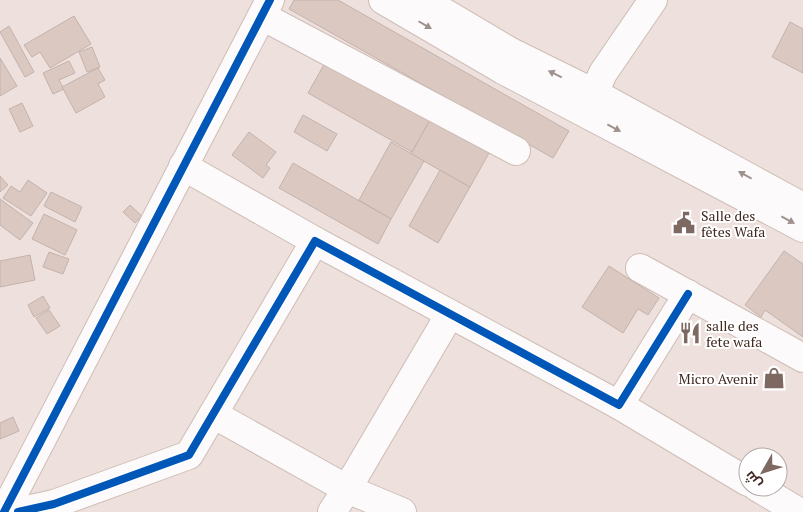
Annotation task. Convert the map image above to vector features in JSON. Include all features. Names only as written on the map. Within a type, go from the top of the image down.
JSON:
[{"type":"street","points":[[383,0],[503,70],[586,101],[803,207]]},
{"type":"street","points":[[423,0],[511,52],[586,101],[803,228]]},
{"type":"street","points":[[586,101],[653,0]]},
{"type":"street","points":[[4,512],[266,8],[516,151]]},
{"type":"street","points":[[183,166],[315,241],[620,405],[738,476]]},
{"type":"street","points":[[18,512],[54,504],[189,456],[315,241]]},
{"type":"street","points":[[640,268],[803,358]]},
{"type":"street","points":[[620,405],[688,294]]},
{"type":"street","points":[[332,512],[348,489],[450,314]]},
{"type":"street","points":[[213,414],[348,489],[402,512]]},
{"type":"street","points":[[774,497],[799,512]]},
{"type":"building","points":[[294,0],[338,0],[569,131],[553,158],[289,9]]},
{"type":"building","points":[[74,16],[91,44],[50,68],[40,52],[32,57],[24,45]]},
{"type":"building","points":[[790,22],[803,29],[803,73],[772,57]]},
{"type":"building","points":[[9,26],[34,72],[25,77],[0,32]]},
{"type":"building","points":[[92,47],[100,67],[87,72],[79,52]]},
{"type":"building","points":[[0,58],[17,86],[0,96]]},
{"type":"building","points":[[69,61],[75,73],[59,80],[64,89],[53,94],[43,73]]},
{"type":"building","points":[[326,61],[430,120],[412,152],[308,93]]},
{"type":"building","points":[[98,68],[105,80],[98,84],[105,97],[76,113],[62,87]]},
{"type":"building","points":[[22,103],[33,126],[20,132],[9,109]]},
{"type":"building","points":[[303,115],[337,134],[327,151],[294,132]]},
{"type":"building","points":[[430,120],[489,153],[470,187],[411,154]]},
{"type":"building","points":[[249,132],[276,152],[266,165],[270,168],[263,178],[232,155]]},
{"type":"building","points":[[391,142],[424,161],[391,219],[359,200]]},
{"type":"building","points":[[293,163],[391,219],[378,244],[279,188]]},
{"type":"building","points":[[440,170],[470,187],[438,243],[409,226]]},
{"type":"building","points":[[0,176],[8,185],[0,192]]},
{"type":"building","points":[[28,180],[47,193],[31,216],[3,198],[11,186],[20,192]]},
{"type":"building","points":[[51,192],[82,207],[75,222],[44,206]]},
{"type":"building","points":[[0,199],[33,223],[20,240],[0,225]]},
{"type":"building","points":[[130,205],[142,216],[135,223],[123,212]]},
{"type":"building","points":[[44,214],[77,230],[65,255],[32,239]]},
{"type":"building","points":[[784,251],[803,264],[803,337],[765,310],[761,317],[745,305]]},
{"type":"building","points":[[49,252],[69,259],[63,274],[43,267]]},
{"type":"building","points":[[30,255],[35,280],[0,287],[0,261]]},
{"type":"building","points":[[609,266],[659,298],[648,315],[638,309],[623,333],[582,307]]},
{"type":"building","points":[[43,296],[50,308],[34,317],[28,305]]},
{"type":"building","points":[[49,310],[60,326],[47,334],[36,318]]},
{"type":"building","points":[[13,417],[19,431],[0,439],[0,423]]},
{"type":"cycle path","points":[[4,512],[270,0]]},
{"type":"cycle path","points":[[18,512],[54,504],[189,455],[315,241],[619,405],[688,294]]},
{"type":"place","name":"Salle des fêtes Wafa","points":[[684,223]]},
{"type":"place","name":"salle des fete wafa","points":[[690,333]]},
{"type":"place","name":"Micro Avenir","points":[[774,378]]}]
